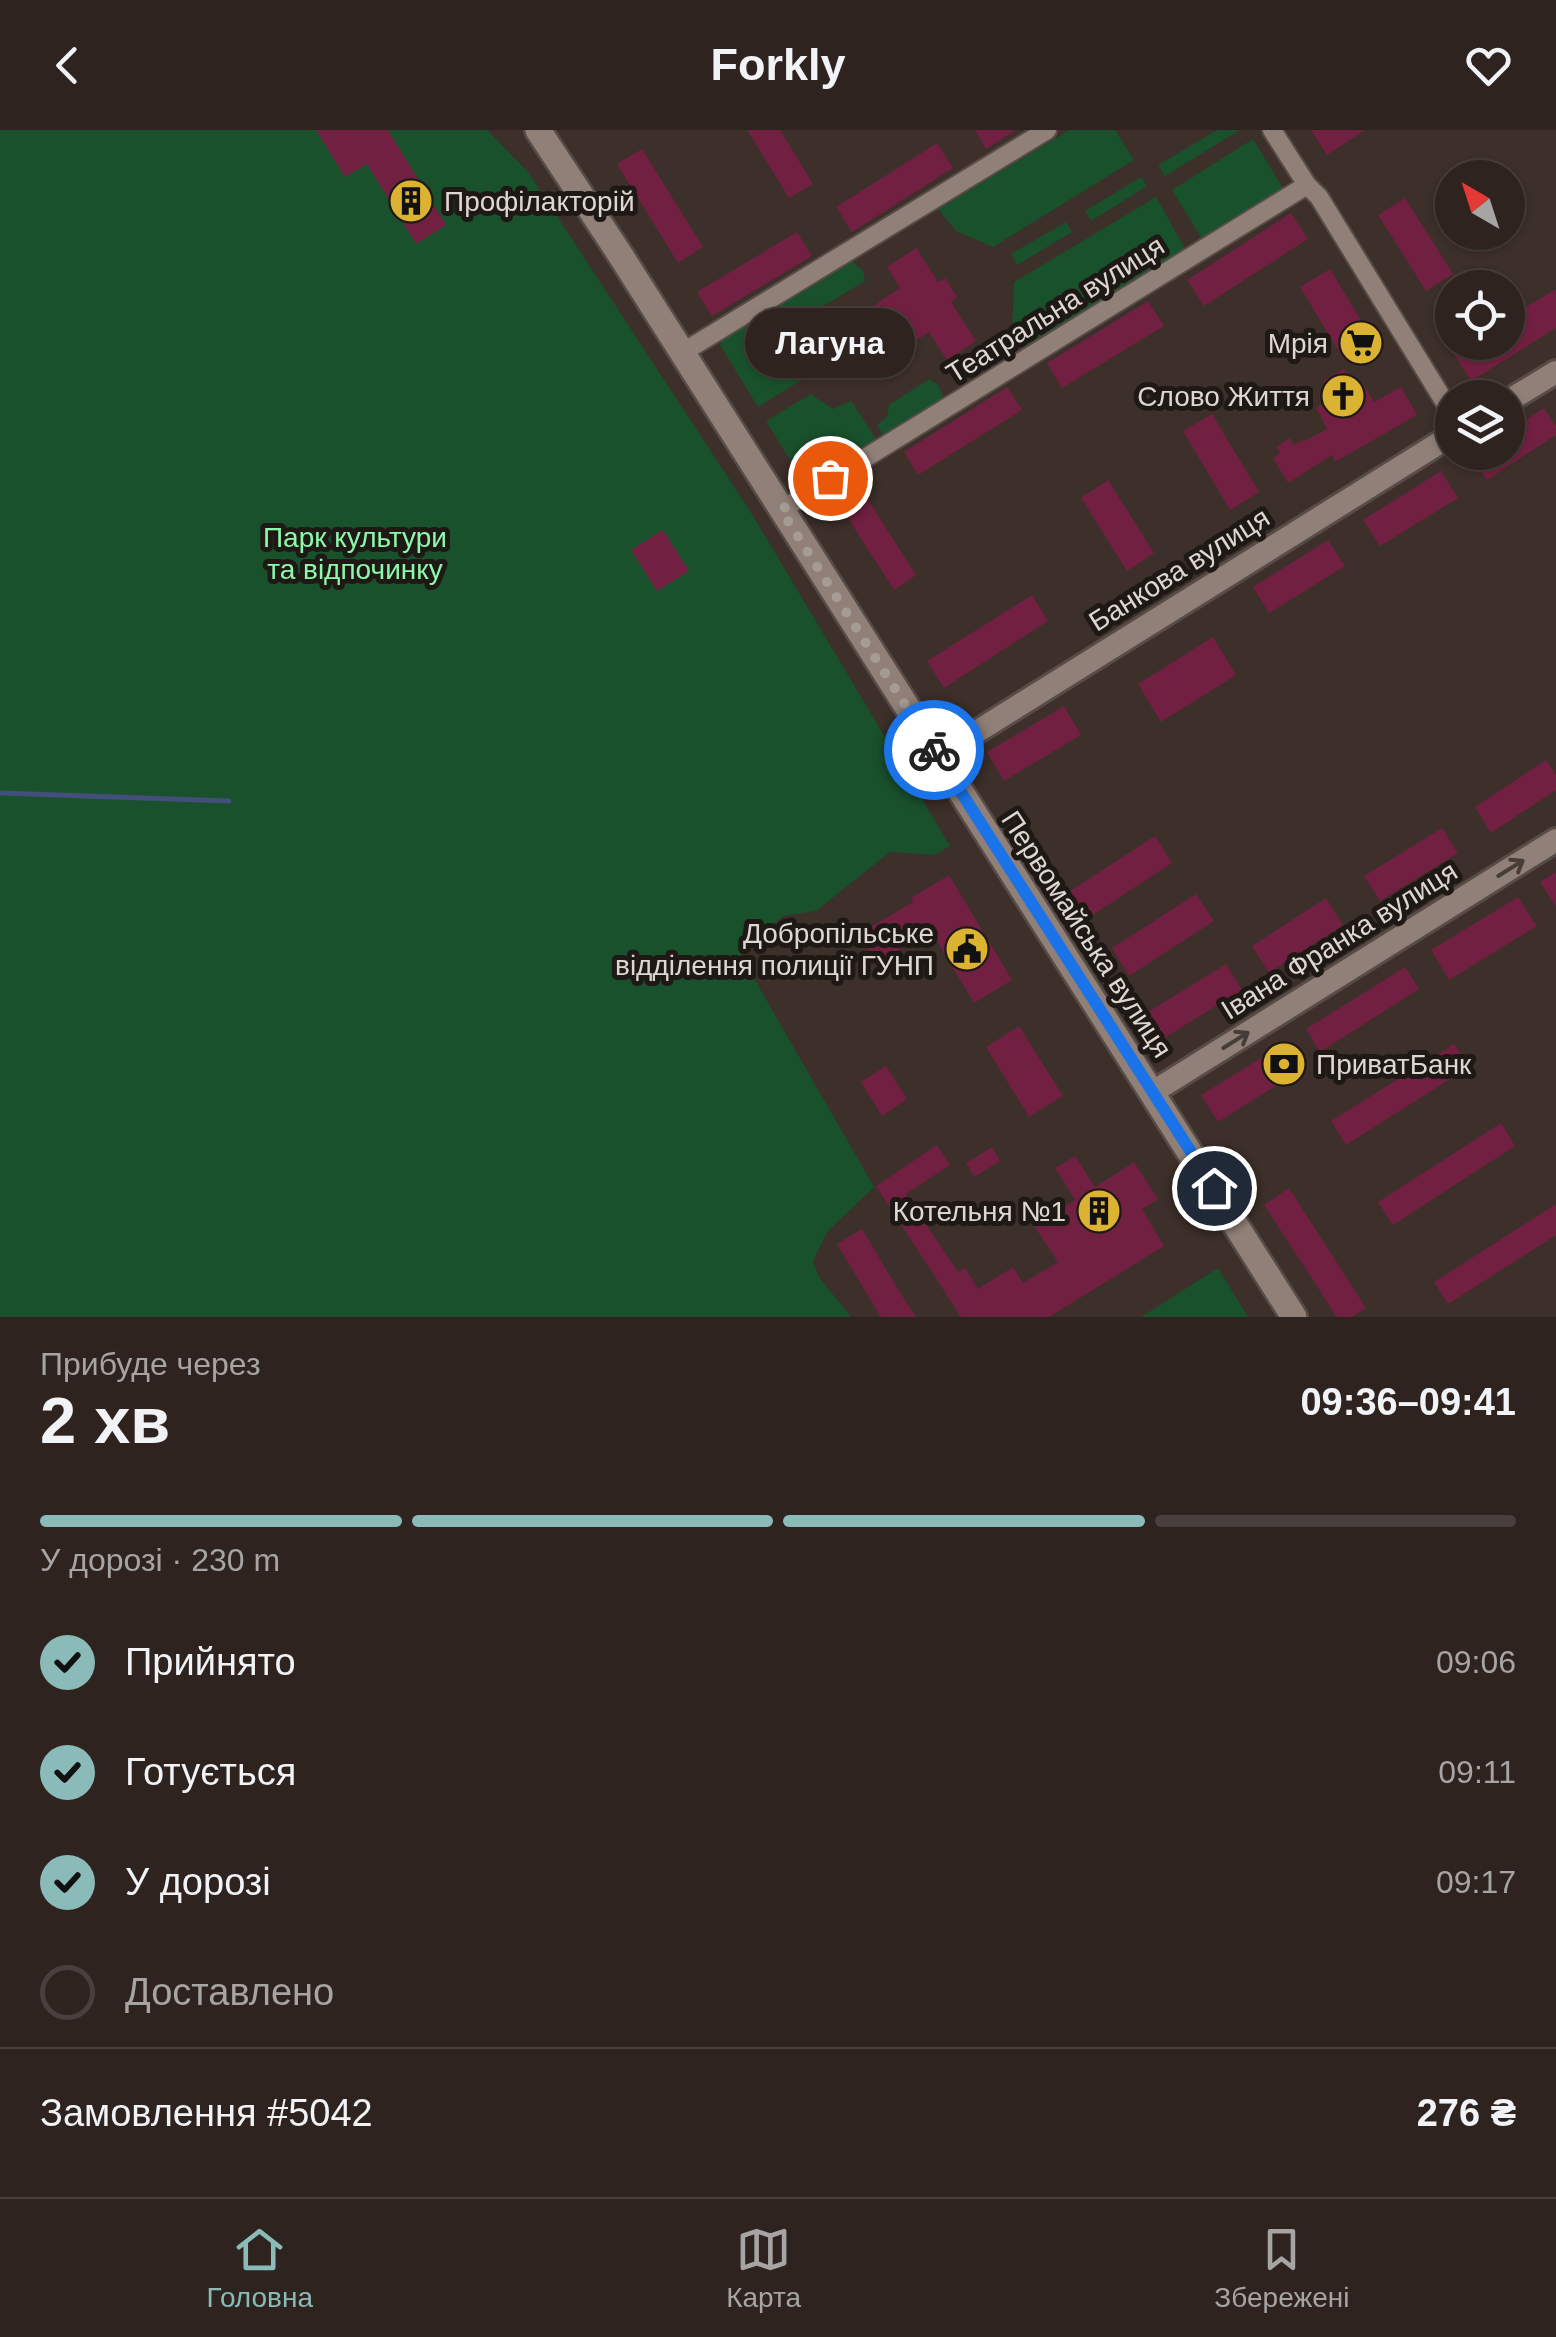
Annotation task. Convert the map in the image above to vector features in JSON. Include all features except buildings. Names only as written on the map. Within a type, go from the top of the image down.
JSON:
[{"type":"main road","name":"Первомайська вулиця","points":[[538,130],[1294,1317]]},
{"type":"street","points":[[680,354],[1048,130]]},
{"type":"street","points":[[1272,130],[1307,186],[1319,197],[1435,386]]},
{"type":"street","name":"Театральна вулиця","points":[[781,510],[1307,186]]},
{"type":"street","points":[[1525,391],[1556,372]]},
{"type":"street","name":"Банкова вулиця","points":[[938,756],[1435,446]]},
{"type":"street","name":"Івана Франка вулиця","points":[[1153,1092],[1556,840]]},
{"type":"green space","name":"Парк культури та відпочинку","points":[[0,130],[487,130],[528,172],[750,511],[950,846],[934,855],[890,852],[816,911],[783,916],[740,954],[874,1187],[827,1232],[813,1261],[819,1277],[851,1317],[0,1317]]},
{"type":"green space","points":[[1069,130],[1115,130],[1134,160],[993,247],[956,231],[938,209]]},
{"type":"green space","points":[[1217,130],[1240,130],[1165,176],[1158,165]]},
{"type":"green space","points":[[1253,139],[1284,190],[1202,239],[1172,190]]},
{"type":"green space","points":[[1141,177],[1147,186],[1091,221],[1085,211]]},
{"type":"green space","points":[[1156,197],[1187,252],[1027,350],[1014,340],[1014,282]]},
{"type":"green space","points":[[1066,222],[1072,232],[1017,265],[1011,254]]},
{"type":"green space","points":[[852,261],[863,271],[865,281],[808,315],[815,329],[794,342],[801,363],[800,381],[758,407],[720,345],[722,340]]},
{"type":"green space","points":[[929,379],[938,385],[941,399],[883,436],[877,425],[887,417],[889,405]]},
{"type":"green space","points":[[811,394],[833,409],[851,401],[876,439],[803,481],[766,421]]},
{"type":"green space","points":[[1218,1268],[1248,1317],[1141,1317]]},
{"type":"waterway","points":[[0,793],[229,801]]},
{"type":"way so far","points":[[830,478],[781,510],[934,750]]},
{"type":"place","name":"Профілакторій","points":[[411,201]]},
{"type":"place","name":"Мрія","points":[[1361,343]]},
{"type":"place","name":"Слово Життя","points":[[1343,396]]},
{"type":"place","name":"Лагуна","points":[[830,478]]},
{"type":"place","name":"Добропільське відділення полиції ГУНП","points":[[967,949]]},
{"type":"place","name":"ПриватБанк","points":[[1284,1064]]},
{"type":"place","name":"Котельня №1","points":[[1099,1211]]},
{"type":"route","points":[[934,750],[1214,1188]]}]
